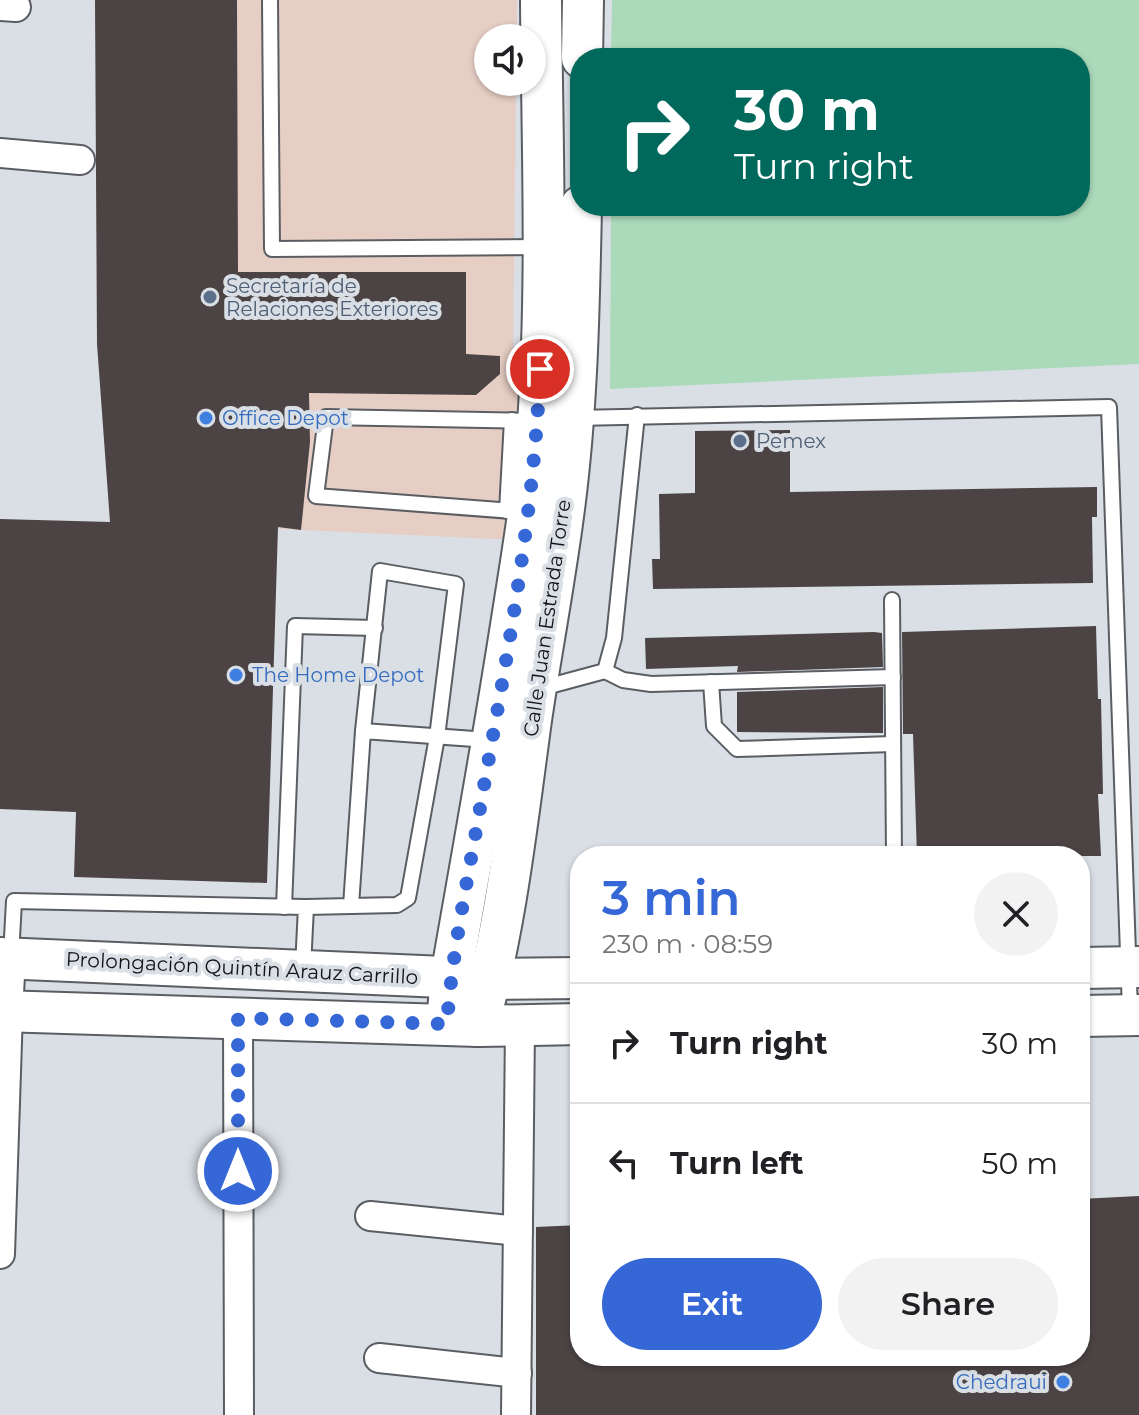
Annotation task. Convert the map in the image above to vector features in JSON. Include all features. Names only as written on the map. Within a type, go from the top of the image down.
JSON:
[{"type":"street","name":"Calle Juan Estrada Torre","points":[[463,1025],[491,979],[510,742],[518,512],[541,420],[562,246],[541,0]]},
{"type":"street","points":[[582,48],[583,0]]},
{"type":"street","points":[[0,153],[80,160]]},
{"type":"street","name":"Calle Juan Estrada Torre","points":[[562,246],[576,216]]},
{"type":"street","name":"Calle Juan Estrada Torre","points":[[463,1025],[451,977],[510,742],[536,689],[563,514],[541,420]]},
{"type":"street","points":[[0,1254],[6,958]]},
{"type":"street","name":"Prolongación Quintín Arauz Carrillo","points":[[6,958],[491,979],[570,978]]},
{"type":"street","points":[[1090,968],[1134,968]]},
{"type":"street","points":[[4,1011],[463,1025],[570,1024]]},
{"type":"street","points":[[1090,1016],[1134,1016]]},
{"type":"street","points":[[238,1018],[239,1415]]},
{"type":"street","points":[[516,1415],[520,1025]]},
{"type":"street","points":[[370,1216],[518,1231]]},
{"type":"street","points":[[379,1358],[517,1373]]},
{"type":"lane","points":[[270,0],[272,249],[562,246]]},
{"type":"lane","points":[[518,512],[316,496],[326,417],[541,420],[637,415],[1109,407],[1134,1016]]},
{"type":"lane","points":[[605,671],[614,638],[637,415]]},
{"type":"lane","points":[[6,958],[14,901],[306,907],[397,905],[408,898],[437,737],[456,584],[380,571],[363,731],[351,906]]},
{"type":"lane","points":[[892,600],[894,846]]},
{"type":"lane","points":[[284,907],[295,626],[375,628]]},
{"type":"lane","points":[[536,689],[605,671],[623,680],[651,684],[893,677]]},
{"type":"lane","points":[[711,682],[714,726],[737,749],[893,744]]},
{"type":"lane","points":[[363,731],[510,742]]},
{"type":"lane","points":[[303,971],[306,907]]},
{"type":"shaded area","points":[[95,0],[517,0],[517,24],[474,24],[474,96],[516,96],[513,355],[529,356],[516,540],[110,521]]},
{"type":"green space","points":[[612,0],[1139,0],[1139,364],[610,389],[611,216],[1090,216],[1090,48],[611,48]]},
{"type":"building","points":[[95,0],[237,0],[238,272],[466,272],[466,354],[500,356],[500,374],[476,395],[309,393],[310,442],[301,530],[278,527],[267,883],[74,877],[76,812],[0,809],[0,519],[110,522],[97,344]]},
{"type":"building","points":[[790,430],[790,492],[1097,487],[1097,517],[1092,517],[1093,583],[653,589],[652,559],[660,559],[659,494],[695,493],[695,431]]},
{"type":"building","points":[[1096,626],[1098,699],[1101,699],[1103,794],[1098,794],[1101,856],[1090,856],[1090,846],[917,846],[913,734],[903,734],[902,632]]},
{"type":"building","points":[[882,633],[883,667],[737,672],[738,666],[646,669],[645,638]]},
{"type":"building","points":[[883,687],[883,733],[737,732],[737,692]]},
{"type":"building","points":[[1139,1196],[1139,1415],[536,1415],[536,1227],[570,1225],[570,1366],[1090,1366],[1090,1198]]},
{"type":"place","name":"Secretaría de Relaciones Exteriores","points":[[210,297]]},
{"type":"place","name":"Office Depot","points":[[206,418]]},
{"type":"place","name":"Pemex","points":[[740,441]]},
{"type":"place","name":"The Home Depot","points":[[236,675]]},
{"type":"place","name":"Chedraui","points":[[1063,1382]]},
{"type":"route","points":[[238,1171],[238,1018],[447,1024],[451,977],[529,513],[540,369]]}]
